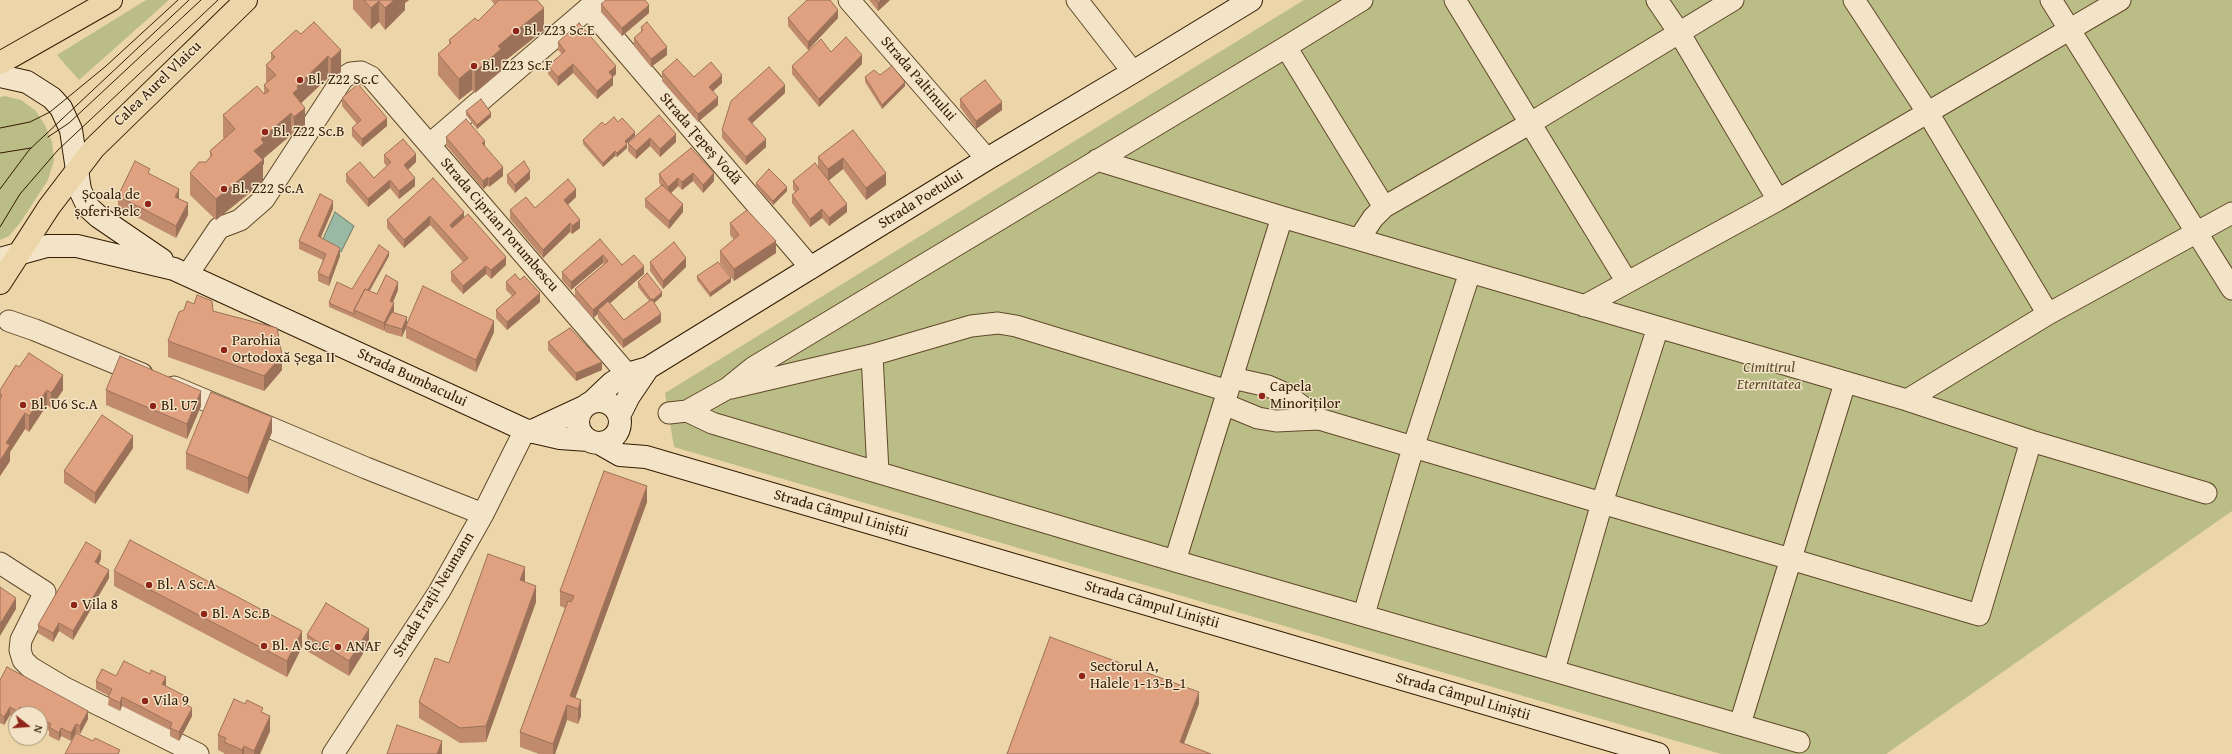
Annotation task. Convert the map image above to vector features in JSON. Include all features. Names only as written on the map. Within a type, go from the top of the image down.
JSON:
[{"type":"main road","points":[[0,63],[111,0]]},
{"type":"main road","name":"Calea Aurel Vlaicu","points":[[0,283],[9,257],[113,128],[246,0]]},
{"type":"street","name":"Strada Paltinului","points":[[849,0],[987,159]]},
{"type":"street","points":[[1077,0],[1133,72]]},
{"type":"street","name":"Strada Poetului","points":[[589,404],[606,387],[627,374],[648,368],[987,159],[1251,0]]},
{"type":"street","points":[[728,388],[754,367],[1286,48],[1362,0]]},
{"type":"street","points":[[1455,0],[1529,124],[1627,282]]},
{"type":"street","points":[[1657,0],[1680,34],[1778,200]]},
{"type":"street","points":[[1360,239],[1373,218],[1384,207],[1529,124],[1680,34],[1733,0]]},
{"type":"street","points":[[1854,0],[1928,114],[2048,314]]},
{"type":"street","points":[[2051,0],[2198,232],[2232,289]]},
{"type":"street","points":[[1584,306],[1778,200],[1928,114],[2120,0]]},
{"type":"street","points":[[430,144],[594,4]]},
{"type":"street","name":"Strada Țepeș Vodă","points":[[594,4],[811,268]]},
{"type":"street","points":[[1286,48],[1384,207]]},
{"type":"street","name":"Strada Ciprian Porumbescu","points":[[181,272],[219,228],[240,220],[264,199],[343,78],[351,73],[361,72],[371,77],[627,374]]},
{"type":"street","points":[[0,76],[18,79],[38,87],[46,92],[58,105],[71,130],[76,172]]},
{"type":"street","points":[[1097,160],[1282,217],[1907,400],[2031,441],[2206,493]]},
{"type":"street","name":"Strada Bumbacului","points":[[76,172],[80,190],[88,207],[99,217],[181,272],[527,431],[560,438],[594,442]]},
{"type":"street","points":[[1907,400],[2048,314],[2232,212]]},
{"type":"street","points":[[1175,561],[1282,217]]},
{"type":"street","name":"Strada Bumbacului","points":[[9,257],[47,246],[77,246],[181,272]]},
{"type":"street","points":[[1364,614],[1413,448],[1470,272]]},
{"type":"street","points":[[9,321],[42,333],[366,468],[483,514]]},
{"type":"street","points":[[1799,742],[1364,614],[1175,561],[678,412],[728,388],[872,355],[971,326],[998,323],[1016,326],[1228,391],[1268,386],[1284,393],[1319,419],[1979,615],[2031,441]]},
{"type":"street","points":[[1554,670],[1602,503],[1658,328]]},
{"type":"street","points":[[872,355],[878,472]]},
{"type":"street","points":[[589,404],[578,422],[581,433],[594,442],[610,440],[630,396],[648,368]]},
{"type":"street","points":[[1740,724],[1845,383]]},
{"type":"street","points":[[1228,391],[1258,418],[1276,421],[1319,419]]},
{"type":"street","points":[[527,431],[599,400],[610,403],[619,422]]},
{"type":"street","name":"Strada Câmpul Liniștii","points":[[619,422],[632,444],[646,457]]},
{"type":"street","name":"Strada Frații Neumann","points":[[333,754],[439,592],[527,431]]},
{"type":"street","name":"Strada Câmpul Liniștii","points":[[594,442],[620,455],[646,457],[1658,754]]},
{"type":"street","points":[[0,564],[45,592],[21,640],[20,650],[23,660],[30,667],[65,688],[198,754]]},
{"type":"green space","points":[[146,0],[169,0],[79,80],[57,55]]},
{"type":"green space","name":"Cimitirul Eternitatea","points":[[1304,0],[2232,0],[2232,511],[1886,754],[1721,754],[674,447],[665,393]]},
{"type":"green space","points":[[5,96],[21,100],[35,110],[45,125],[52,142],[54,160],[48,180],[20,223],[9,236],[0,240],[0,97]]},
{"type":"shaded area","points":[[335,212],[354,226],[341,252],[322,241]]},
{"type":"building","points":[[364,0],[394,0],[385,8],[379,1],[371,8]]},
{"type":"building","points":[[499,0],[537,0],[544,8],[498,46],[501,49],[475,72],[472,68],[459,79],[438,54],[451,43],[449,40],[475,18],[478,21]]},
{"type":"building","points":[[606,0],[645,0],[649,5],[622,28],[601,4]]},
{"type":"building","points":[[807,0],[830,0],[838,10],[808,42],[788,18]]},
{"type":"building","points":[[314,22],[341,50],[331,59],[328,56],[297,86],[298,89],[293,93],[305,108],[294,117],[291,113],[261,139],[264,143],[254,151],[263,160],[216,199],[190,173],[199,162],[206,162],[212,155],[210,151],[235,129],[223,115],[257,86],[264,94],[269,91],[264,85],[276,75],[266,65],[275,57],[271,53],[296,30],[301,34]]},
{"type":"building","points":[[647,22],[667,47],[651,59],[634,38],[643,30],[641,27]]},
{"type":"building","points":[[579,23],[616,66],[609,72],[613,77],[597,91],[573,64],[558,77],[548,66],[565,51],[558,42]]},
{"type":"building","points":[[846,37],[862,55],[819,99],[792,66],[821,39],[831,52]]},
{"type":"building","points":[[677,59],[694,77],[711,62],[722,75],[709,87],[718,97],[698,114],[662,72]]},
{"type":"building","points":[[892,66],[905,82],[882,105],[865,77],[874,70],[880,75]]},
{"type":"building","points":[[769,67],[785,85],[748,119],[766,139],[746,157],[722,130],[731,101]]},
{"type":"building","points":[[985,80],[1002,102],[976,121],[960,99]]},
{"type":"building","points":[[358,84],[387,118],[362,139],[352,128],[361,120],[342,98]]},
{"type":"building","points":[[481,99],[491,113],[477,125],[466,111]]},
{"type":"building","points":[[659,115],[676,134],[660,149],[650,138],[636,151],[628,143]]},
{"type":"building","points":[[614,117],[618,122],[622,118],[635,132],[625,141],[627,144],[617,153],[615,151],[603,163],[583,140],[602,122],[605,125]]},
{"type":"building","points":[[466,119],[485,141],[482,143],[503,167],[489,179],[488,177],[483,181],[446,137]]},
{"type":"building","points":[[853,130],[886,173],[866,188],[843,158],[828,169],[818,157]]},
{"type":"building","points":[[403,139],[416,154],[404,165],[415,178],[399,191],[390,180],[368,199],[346,174],[360,162],[374,178],[391,162],[384,155]]},
{"type":"building","points":[[691,148],[714,173],[703,185],[693,173],[682,182],[678,178],[668,187],[659,174]]},
{"type":"building","name":"Școala de șoferi Belc","points":[[135,161],[150,169],[148,173],[179,189],[175,197],[188,203],[176,226],[118,196]]},
{"type":"building","points":[[524,161],[530,171],[515,185],[507,175]]},
{"type":"building","points":[[815,163],[847,204],[829,218],[822,209],[810,219],[792,195],[799,189],[793,181]]},
{"type":"building","points":[[769,169],[787,187],[773,201],[756,183]]},
{"type":"building","points":[[433,178],[464,212],[450,225],[452,228],[468,214],[506,257],[491,270],[486,266],[463,286],[451,272],[468,258],[430,216],[404,240],[387,220]]},
{"type":"building","points":[[568,179],[576,189],[564,200],[580,220],[572,226],[570,223],[543,250],[510,210],[526,197],[535,208]]},
{"type":"building","points":[[662,185],[683,204],[669,221],[645,199]]},
{"type":"building","points":[[320,194],[333,201],[318,236],[340,248],[329,278],[318,273],[326,254],[299,241]]},
{"type":"building","points":[[747,210],[776,241],[734,269],[720,251],[739,235],[730,223]]},
{"type":"building","points":[[600,239],[622,265],[634,255],[644,266],[593,310],[575,289],[608,261],[603,255],[571,282],[562,272]]},
{"type":"building","points":[[674,242],[686,258],[663,281],[650,262]]},
{"type":"building","points":[[379,245],[389,252],[368,290],[365,289],[354,310],[354,314],[329,303],[337,282],[352,289]]},
{"type":"building","points":[[718,262],[731,278],[710,293],[697,276]]},
{"type":"building","points":[[647,273],[662,292],[652,301],[638,282]]},
{"type":"building","points":[[515,274],[520,280],[524,276],[540,293],[507,322],[496,310],[516,293],[506,282]]},
{"type":"building","points":[[386,275],[398,282],[390,301],[394,303],[384,323],[354,310],[365,289],[377,294]]},
{"type":"building","points":[[423,286],[494,321],[476,360],[406,326]]},
{"type":"building","name":"Parohia Ortodoxă Șega II","points":[[197,295],[212,301],[213,311],[277,328],[282,355],[264,376],[168,341],[179,312],[184,310],[187,301],[194,304]]},
{"type":"building","points":[[652,299],[661,314],[623,340],[598,310],[608,301],[624,320]]},
{"type":"building","points":[[392,312],[407,317],[402,329],[385,324]]},
{"type":"building","points":[[570,328],[602,362],[576,373],[548,342]]},
{"type":"building","name":"Bl. U6 Sc.A","points":[[29,353],[63,375],[51,393],[47,390],[29,416],[25,413],[6,443],[10,445],[0,461],[0,399],[2,395],[0,394],[0,390],[16,365],[19,367]]},
{"type":"building","points":[[120,356],[201,391],[187,424],[106,390]]},
{"type":"building","points":[[211,392],[272,417],[248,478],[186,453]]},
{"type":"building","points":[[102,415],[133,436],[95,493],[64,471]]},
{"type":"building","points":[[604,471],[647,486],[570,696],[581,700],[578,709],[567,705],[553,744],[520,732],[568,601],[571,602],[574,596],[560,591]]},
{"type":"building","points":[[130,540],[302,631],[287,661],[114,571]]},
{"type":"building","name":"Vila 8","points":[[86,542],[101,551],[95,562],[109,570],[73,631],[59,623],[53,633],[38,625]]},
{"type":"building","points":[[488,554],[525,567],[520,580],[536,586],[486,726],[460,728],[419,702],[435,658],[449,663]]},
{"type":"building","points":[[0,587],[16,598],[0,624]]},
{"type":"building","points":[[326,603],[369,629],[349,661],[307,635]]},
{"type":"building","name":"Sectorul A, Halele 1-13-B_1","points":[[1050,637],[1199,692],[1180,742],[1211,754],[1007,754]]},
{"type":"building","name":"Vila 9","points":[[124,661],[150,674],[151,670],[166,677],[162,684],[187,697],[184,703],[192,708],[179,732],[170,728],[172,723],[122,697],[120,703],[108,697],[112,689],[96,681],[102,669],[116,676]]},
{"type":"building","points":[[7,667],[88,711],[80,726],[76,724],[71,733],[61,728],[59,733],[49,727],[51,724],[48,722],[48,706],[8,706],[8,710],[4,717],[0,714],[0,680]]},
{"type":"building","points":[[234,699],[245,704],[247,700],[263,708],[261,712],[270,716],[254,751],[244,746],[242,750],[224,742],[226,738],[218,735]]},
{"type":"building","points":[[397,725],[442,741],[437,754],[387,754]]},
{"type":"building","points":[[76,733],[93,741],[95,738],[120,750],[118,754],[65,754]]},
{"type":"tram line","points":[[0,128],[30,122],[50,112],[106,66],[178,0]]},
{"type":"tram line","points":[[0,189],[29,150],[189,0]]},
{"type":"tram line","points":[[48,137],[69,123],[201,0]]},
{"type":"tram line","points":[[0,227],[20,194],[58,150],[218,0]]},
{"type":"tram line","points":[[0,153],[31,148]]},
{"type":"place","name":"Bl. Z23 Sc.E","points":[[516,31]]},
{"type":"place","name":"Bl. Z23 Sc.F","points":[[474,66]]},
{"type":"place","name":"Bl. Z22 Sc.C","points":[[300,80]]},
{"type":"place","name":"Bl. Z22 Sc.B","points":[[265,132]]},
{"type":"place","name":"Bl. Z22 Sc.A","points":[[224,189]]},
{"type":"place","name":"Școala de șoferi Belc","points":[[148,204]]},
{"type":"place","name":"Parohia Ortodoxă Șega II","points":[[224,350]]},
{"type":"place","name":"Capela Minoriților","points":[[1262,396]]},
{"type":"place","name":"Bl. U6 Sc.A","points":[[23,405]]},
{"type":"place","name":"Bl. U7","points":[[153,406]]},
{"type":"place","name":"Bl. A Sc.A","points":[[149,585]]},
{"type":"place","name":"Vila 8","points":[[74,605]]},
{"type":"place","name":"Bl. A Sc.B","points":[[204,614]]},
{"type":"place","name":"Bl. A Sc.C","points":[[264,646]]},
{"type":"place","name":"ANAF","points":[[338,647]]},
{"type":"place","name":"Sectorul A, Halele 1-13-B_1","points":[[1082,676]]},
{"type":"place","name":"Vila 9","points":[[145,701]]}]
